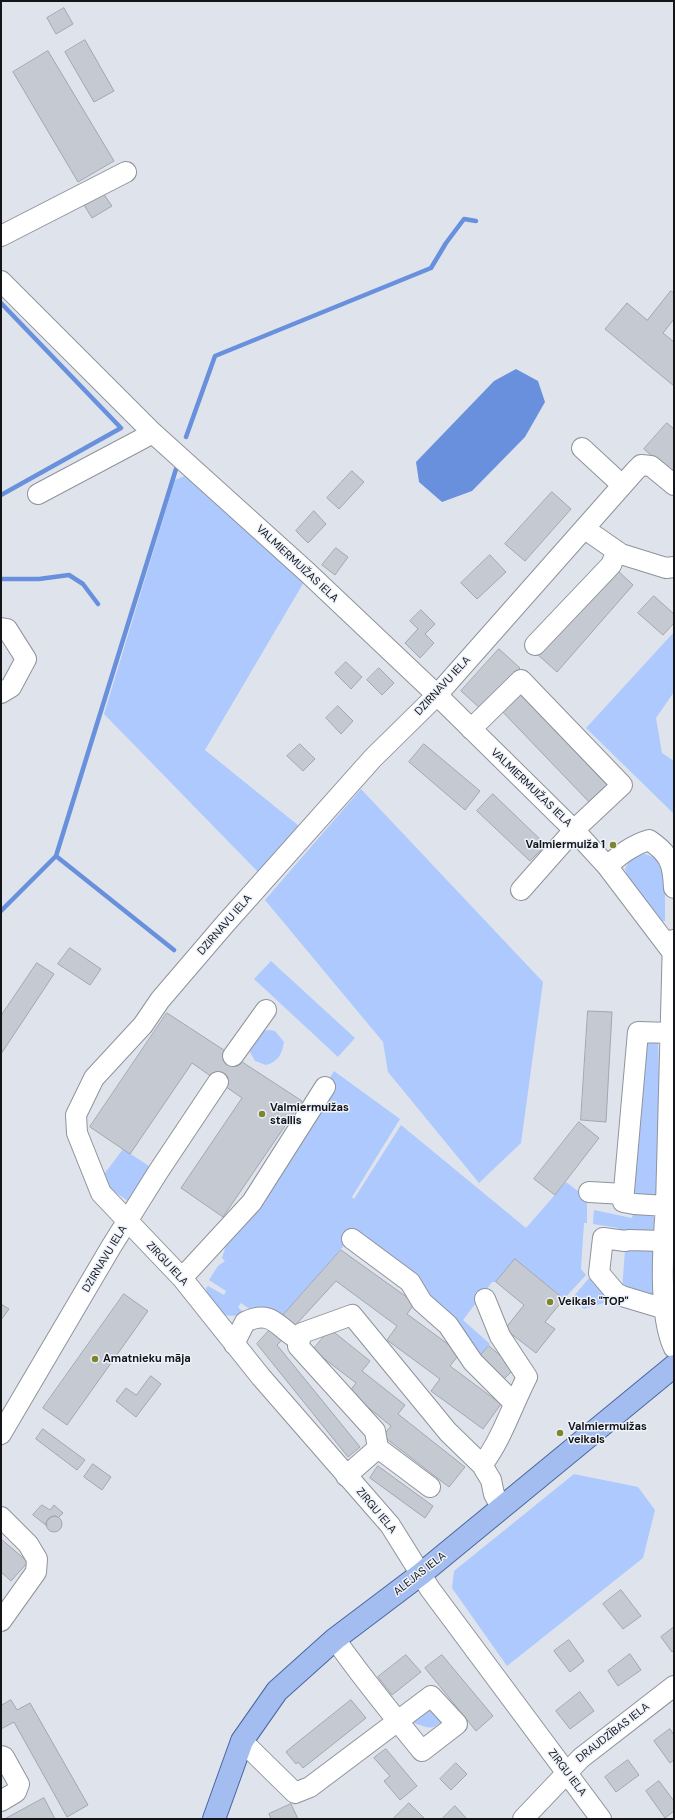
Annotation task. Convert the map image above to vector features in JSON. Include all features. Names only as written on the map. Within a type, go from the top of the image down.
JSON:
[{"type":"main road","name":"ALEJAS IELA","points":[[214,1819],[242,1741],[278,1691],[335,1639],[421,1574],[674,1366]]},
{"type":"street","points":[[1,236],[126,172]]},
{"type":"street","name":"VALMIERMUIŽAS IELA","points":[[1,281],[153,433],[306,572],[437,695],[574,830],[607,866],[673,953]]},
{"type":"street","points":[[38,494],[153,433]]},
{"type":"street","points":[[582,448],[628,478],[641,465],[651,466],[674,485]]},
{"type":"street","name":"DZIRNAVU IELA","points":[[1,1434],[111,1247],[128,1222],[101,1193],[77,1133],[76,1115],[94,1078],[143,1025],[160,1000],[225,924],[373,758],[437,695],[585,529],[628,478]]},
{"type":"street","points":[[585,529],[617,551],[666,568],[674,567]]},
{"type":"street","points":[[535,645],[611,565],[617,551]]},
{"type":"street","points":[[1,628],[7,629],[26,659],[11,687],[1,693]]},
{"type":"street","points":[[471,729],[521,680],[622,785],[574,830],[521,890]]},
{"type":"street","points":[[607,866],[621,854],[638,843],[649,840],[661,848],[669,858],[674,888]]},
{"type":"street","points":[[674,931],[672,1041],[666,1206],[663,1241],[664,1309],[667,1329],[674,1348]]},
{"type":"street","points":[[233,1056],[266,1010]]},
{"type":"street","points":[[666,1206],[623,1202],[638,1032],[672,1041]]},
{"type":"street","points":[[128,1222],[158,1172],[218,1082]]},
{"type":"street","points":[[182,1278],[252,1202],[325,1087]]},
{"type":"street","points":[[589,1192],[624,1194]]},
{"type":"street","name":"ZIRGU IELA","points":[[128,1222],[182,1278],[234,1344],[346,1476],[390,1525],[421,1574],[602,1819]]},
{"type":"street","points":[[663,1241],[626,1241],[603,1238],[599,1273],[616,1293],[664,1309]]},
{"type":"street","points":[[352,1239],[410,1282],[422,1302],[448,1325],[473,1362],[514,1403]]},
{"type":"street","points":[[482,1465],[492,1453],[527,1377],[500,1336],[485,1299]]},
{"type":"street","points":[[430,1487],[378,1448],[375,1432],[298,1346],[302,1333],[352,1315],[448,1432],[482,1465],[491,1480],[494,1494],[501,1507]]},
{"type":"street","points":[[215,1321],[246,1322],[262,1316],[273,1320],[290,1335],[300,1340]]},
{"type":"street","points":[[234,1344],[246,1322]]},
{"type":"street","points":[[346,1476],[378,1448]]},
{"type":"street","points":[[1,1516],[28,1544],[37,1559],[36,1572],[1,1622]]},
{"type":"street","points":[[242,1741],[296,1793],[310,1787],[398,1721],[335,1639]]},
{"type":"street","name":"DRAUDZĪBAS IELA","points":[[523,1819],[581,1758],[674,1686]]},
{"type":"street","points":[[1,1756],[4,1757],[19,1784],[16,1792],[1,1801]]},
{"type":"shaded area","points":[[516,369],[538,381],[545,402],[525,437],[472,491],[442,502],[419,482],[416,462],[494,381]]},
{"type":"shaded area","points":[[187,475],[304,582],[205,750],[299,826],[258,872],[104,714],[175,480]]},
{"type":"shaded area","points":[[674,632],[674,692],[656,718],[662,753],[674,761],[674,814],[586,728]]},
{"type":"shaded area","points":[[361,789],[543,982],[521,1143],[479,1183],[388,1072],[383,1042],[265,900]]},
{"type":"shaded area","points":[[645,854],[654,858],[661,871],[665,897],[665,921],[660,922],[628,879],[625,869],[633,858],[638,855]]},
{"type":"shaded area","points":[[271,961],[355,1038],[338,1057],[254,979]]},
{"type":"shaded area","points":[[260,1031],[275,1031],[284,1042],[279,1057],[274,1062],[266,1065],[255,1061],[249,1050]]},
{"type":"shaded area","points":[[658,1038],[660,1115],[658,1201],[631,1196],[638,1046]]},
{"type":"shaded area","points":[[334,1071],[400,1119],[352,1197],[354,1199],[401,1125],[526,1228],[566,1182],[587,1198],[587,1223],[584,1223],[581,1269],[586,1275],[564,1299],[515,1259],[496,1282],[492,1282],[463,1320],[490,1344],[479,1357],[354,1234],[279,1320],[252,1313],[241,1303],[238,1307],[245,1314],[228,1316],[217,1311],[210,1302],[206,1288],[208,1286],[224,1295],[226,1291],[209,1280],[218,1266],[225,1261],[222,1258],[228,1239],[253,1210],[261,1207],[273,1170]]},
{"type":"shaded area","points":[[123,1149],[152,1168],[133,1200],[128,1201],[107,1187],[102,1177]]},
{"type":"shaded area","points":[[594,1210],[632,1218],[634,1210],[651,1215],[657,1219],[657,1231],[621,1232],[618,1228],[593,1224]]},
{"type":"shaded area","points":[[647,1246],[657,1252],[655,1295],[652,1298],[622,1290],[625,1250]]},
{"type":"shaded area","points":[[589,1278],[610,1301],[584,1309],[574,1300],[574,1296]]},
{"type":"shaded area","points":[[574,1474],[638,1487],[655,1510],[643,1558],[507,1666],[452,1588],[454,1571]]},
{"type":"shaded area","points":[[428,1705],[443,1720],[439,1724],[429,1728],[413,1723],[412,1718]]},
{"type":"building","points":[[64,8],[73,24],[56,34],[47,18]]},
{"type":"building","points":[[85,40],[114,91],[94,102],[65,52]]},
{"type":"building","points":[[48,51],[114,161],[78,182],[13,72]]},
{"type":"building","points":[[103,193],[112,206],[92,218],[84,205]]},
{"type":"building","points":[[671,291],[674,293],[674,319],[663,333],[674,342],[674,386],[605,329],[627,303],[647,320]]},
{"type":"building","points":[[667,423],[674,429],[674,475],[644,449]]},
{"type":"building","points":[[352,471],[364,482],[339,509],[327,498]]},
{"type":"building","points":[[552,492],[571,509],[525,561],[505,544]]},
{"type":"building","points":[[314,511],[326,524],[308,543],[296,531]]},
{"type":"building","points":[[336,548],[348,557],[335,575],[322,565]]},
{"type":"building","points":[[490,555],[506,572],[477,599],[461,583]]},
{"type":"building","points":[[615,568],[633,585],[557,672],[537,654]]},
{"type":"building","points":[[654,596],[674,614],[674,623],[663,635],[638,613]]},
{"type":"building","points":[[421,610],[435,624],[425,634],[434,643],[420,658],[405,643],[418,629],[410,621]]},
{"type":"building","points":[[499,649],[520,668],[482,710],[461,691]]},
{"type":"building","points":[[346,662],[362,677],[351,689],[335,673]]},
{"type":"building","points":[[379,668],[394,683],[382,695],[367,680]]},
{"type":"building","points":[[517,690],[608,786],[590,803],[499,708]]},
{"type":"building","points":[[338,706],[353,721],[341,734],[326,718]]},
{"type":"building","points":[[300,744],[315,759],[303,771],[287,756]]},
{"type":"building","points":[[424,744],[480,791],[465,810],[409,762]]},
{"type":"building","points":[[493,794],[546,845],[530,861],[477,811]]},
{"type":"building","points":[[70,948],[101,969],[90,985],[58,964]]},
{"type":"building","points":[[37,963],[54,974],[1,1054],[1,1016]]},
{"type":"building","points":[[588,1011],[612,1012],[606,1122],[581,1120]]},
{"type":"building","name":"Valmiermuižas stallis","points":[[167,1013],[302,1101],[223,1217],[181,1188],[242,1098],[192,1063],[130,1154],[90,1127]]},
{"type":"building","points":[[579,1122],[599,1138],[555,1195],[534,1179]]},
{"type":"building","points":[[341,1250],[415,1303],[407,1314],[460,1353],[450,1366],[501,1404],[483,1429],[431,1391],[440,1379],[387,1340],[397,1326],[336,1281],[291,1330],[279,1320]]},
{"type":"building","points":[[515,1259],[564,1299],[545,1322],[555,1329],[536,1353],[505,1329],[524,1305],[496,1282]]},
{"type":"building","name":"Amatnieku māja","points":[[124,1294],[148,1311],[67,1425],[43,1408]]},
{"type":"building","points":[[1,1304],[9,1309],[1,1320]]},
{"type":"building","points":[[274,1325],[286,1336],[277,1345],[360,1447],[348,1457],[257,1344]]},
{"type":"building","points":[[330,1329],[370,1361],[362,1371],[405,1405],[398,1414],[465,1467],[449,1487],[383,1436],[391,1426],[349,1392],[356,1383],[313,1350]]},
{"type":"building","points":[[489,1346],[515,1368],[504,1379],[479,1357]]},
{"type":"building","points":[[151,1376],[161,1384],[136,1417],[116,1401],[126,1388],[136,1395]]},
{"type":"building","points":[[43,1429],[85,1460],[77,1470],[36,1439]]},
{"type":"building","points":[[93,1464],[111,1477],[102,1490],[84,1477]]},
{"type":"building","points":[[378,1466],[433,1506],[425,1518],[370,1478]]},
{"type":"building","points":[[42,1505],[50,1510],[54,1505],[63,1513],[58,1518],[56,1516],[51,1517],[46,1522],[47,1526],[33,1515]]},
{"type":"building","points":[[54,1516],[61,1521],[62,1524],[57,1531],[54,1532],[47,1527],[46,1524],[51,1517]]},
{"type":"building","points":[[1,1539],[28,1562],[11,1581],[1,1572]]},
{"type":"building","points":[[621,1590],[641,1616],[623,1629],[603,1604]]},
{"type":"building","points":[[674,1627],[674,1650],[672,1652],[661,1637]]},
{"type":"building","points":[[569,1640],[584,1661],[570,1672],[554,1651]]},
{"type":"building","points":[[630,1654],[641,1670],[618,1686],[608,1671]]},
{"type":"building","points":[[406,1655],[421,1672],[392,1695],[378,1677]]},
{"type":"building","points":[[442,1655],[493,1716],[476,1731],[425,1668]]},
{"type":"building","points":[[580,1692],[594,1711],[570,1729],[556,1711]]},
{"type":"building","points":[[11,1700],[17,1710],[30,1703],[88,1805],[67,1817],[14,1722],[1,1729],[1,1706]]},
{"type":"building","points":[[351,1700],[366,1718],[303,1768],[298,1762],[296,1764],[286,1752]]},
{"type":"building","points":[[670,1729],[674,1735],[674,1760],[670,1763],[654,1741]]},
{"type":"building","points":[[386,1749],[417,1786],[400,1800],[384,1781],[390,1776],[374,1758]]},
{"type":"building","points":[[628,1760],[639,1775],[616,1792],[605,1777]]},
{"type":"building","points":[[456,1763],[467,1774],[451,1790],[440,1779]]},
{"type":"building","points":[[659,1781],[674,1801],[674,1811],[665,1818],[646,1791]]},
{"type":"building","points":[[44,1798],[55,1819],[5,1819]]},
{"type":"building","points":[[409,1803],[425,1819],[393,1819]]},
{"type":"building","points":[[291,1804],[298,1819],[271,1819],[269,1814]]},
{"type":"building","points":[[455,1806],[467,1819],[442,1819]]},
{"type":"waterway","points":[[186,437],[215,356],[431,268],[446,243],[464,219],[476,221]]},
{"type":"waterway","points":[[1,303],[121,428],[1,495]]},
{"type":"waterway","points":[[1,911],[56,856],[176,469]]},
{"type":"waterway","points":[[1,579],[39,579],[69,575],[83,584],[98,604]]},
{"type":"waterway","points":[[56,856],[174,950]]},
{"type":"place","name":"Valmiermuiža 1","points":[[613,845]]},
{"type":"place","name":"Valmiermuižas stallis","points":[[262,1114]]},
{"type":"place","name":"Veikals \"TOP\"","points":[[550,1302]]},
{"type":"place","name":"Amatnieku māja","points":[[95,1359]]},
{"type":"place","name":"Valmiermuižas veikals","points":[[560,1433]]}]
